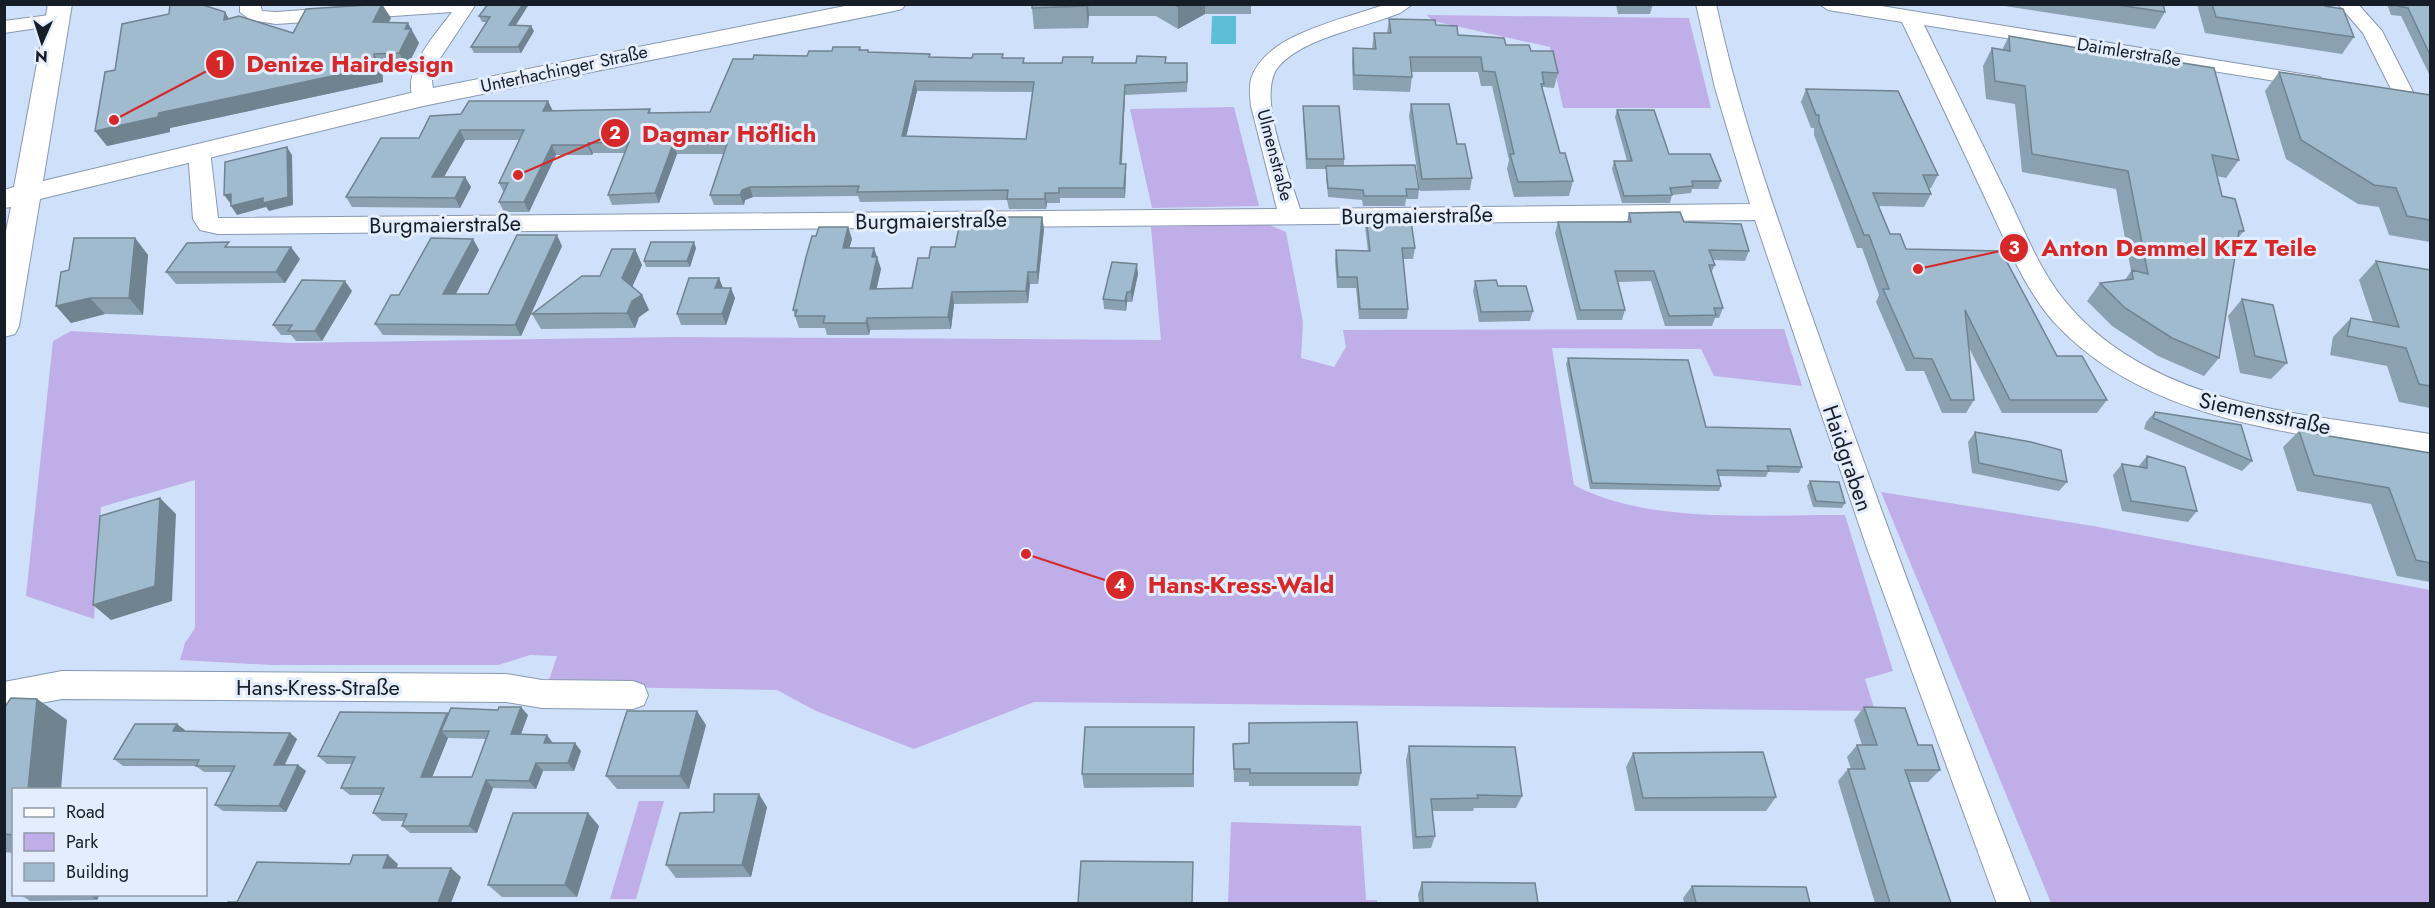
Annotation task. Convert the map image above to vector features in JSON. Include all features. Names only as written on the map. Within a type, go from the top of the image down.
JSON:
[{"type":"main road","name":"Unterhachinger Straße","points":[[16,197],[423,98],[863,8],[894,4]]},
{"type":"main road","points":[[4,326],[16,197],[58,12]]},
{"type":"street","points":[[250,4],[250,12],[257,16],[276,18],[466,5]]},
{"type":"street","name":"Ulmenstraße","points":[[1291,216],[1261,108],[1261,80],[1270,62],[1288,48],[1313,36],[1404,4]]},
{"type":"street","name":"Haidgraben","points":[[1706,4],[1729,104],[1764,212],[1896,594],[2014,903]]},
{"type":"street","name":"Daimlerstraße","points":[[1828,4],[2337,85]]},
{"type":"street","points":[[2347,4],[2372,31],[2413,97],[2382,92]]},
{"type":"street","points":[[423,98],[421,72],[466,5]]},
{"type":"street","points":[[4,27],[58,12]]},
{"type":"street","name":"Siemensstraße","points":[[1910,17],[2026,258],[2046,293],[2084,335],[2136,373],[2163,387],[2208,404],[2257,416],[2430,444]]},
{"type":"street","name":"Burgmaierstraße","points":[[199,151],[205,219],[208,224],[218,226],[1764,212]]},
{"type":"street","name":"Hans-Kress-Straße","points":[[4,696],[26,690],[96,685],[506,688],[542,694],[633,695]]},
{"type":"green space","points":[[1427,15],[1689,18],[1711,108],[1563,108],[1550,47],[1433,21]]},
{"type":"green space","points":[[1234,107],[1259,206],[1152,208],[1130,109]]},
{"type":"green space","points":[[1267,224],[1286,232],[1303,322],[1301,358],[1334,367],[1346,347],[1343,330],[1784,329],[1802,386],[1714,376],[1701,349],[1552,348],[1574,485],[1604,498],[1671,512],[1742,516],[1845,515],[1893,671],[1865,679],[1875,711],[1034,702],[914,749],[816,711],[777,690],[547,686],[557,656],[530,655],[498,665],[272,665],[180,660],[185,643],[195,628],[195,480],[101,507],[94,619],[26,596],[53,341],[71,331],[291,343],[674,337],[1161,340],[1151,227]]},
{"type":"green space","points":[[1881,492],[2093,526],[2430,590],[2430,903],[2051,903]]},
{"type":"green space","points":[[639,801],[664,801],[636,899],[610,899]]},
{"type":"green space","points":[[1231,822],[1361,826],[1366,900],[1377,900],[1377,903],[1228,903]]},
{"type":"water","points":[[1212,16],[1236,16],[1236,44],[1211,44]]},
{"type":"building","points":[[170,4],[200,4],[225,12],[224,20],[239,16],[293,33],[306,9],[382,4],[373,22],[408,23],[405,29],[411,29],[399,53],[374,54],[374,67],[159,113],[158,117],[95,131],[105,72],[115,70],[122,24],[169,14]]},
{"type":"building","points":[[488,4],[523,4],[509,25],[531,26],[518,47],[471,47],[490,17],[479,16]]},
{"type":"building","points":[[1032,4],[1086,4],[1086,6],[1032,8]]},
{"type":"building","points":[[2112,4],[2163,4],[2165,12]]},
{"type":"building","points":[[2212,4],[2325,4],[2325,6],[2343,9],[2354,37],[2216,17]]},
{"type":"building","points":[[2397,4],[2430,4],[2430,55],[2408,8]]},
{"type":"building","points":[[1389,19],[1435,20],[1436,25],[1457,26],[1458,35],[1504,38],[1506,45],[1529,45],[1531,51],[1553,51],[1558,73],[1542,72],[1544,84],[1541,84],[1560,153],[1565,153],[1573,181],[1518,182],[1510,154],[1514,154],[1495,72],[1483,71],[1481,57],[1410,57],[1412,77],[1354,75],[1353,48],[1376,49],[1374,33],[1391,33]]},
{"type":"building","points":[[2009,36],[2176,65],[2176,62],[2214,68],[2239,160],[2212,155],[2222,196],[2235,199],[2244,231],[2239,231],[2219,358],[2172,338],[2125,308],[2100,283],[2133,279],[2132,270],[2148,274],[2128,171],[2032,154],[2025,86],[1995,81],[1992,48],[2010,51]]},
{"type":"building","points":[[833,47],[860,47],[859,50],[868,50],[868,52],[972,58],[973,54],[1003,54],[1002,58],[1024,58],[1023,63],[1062,63],[1063,57],[1093,57],[1092,63],[1136,63],[1137,56],[1166,57],[1165,63],[1187,63],[1187,82],[1125,85],[1120,164],[1126,164],[1124,188],[1059,188],[1059,193],[1045,193],[1045,199],[1007,199],[1008,190],[857,192],[859,186],[750,187],[742,190],[740,195],[710,195],[727,144],[673,144],[655,193],[608,195],[629,142],[552,145],[524,202],[499,202],[508,183],[499,183],[524,130],[460,130],[432,177],[465,177],[455,198],[346,197],[381,138],[419,138],[430,116],[461,114],[469,101],[548,101],[543,111],[650,109],[648,113],[710,112],[733,59],[753,59],[754,55],[807,56],[809,51],[832,51]],"holes":[[[915,81],[1034,82],[1026,139],[902,136]]]},
{"type":"building","points":[[2279,72],[2430,95],[2430,220],[2407,216],[2396,188],[2374,185],[2301,140]]},
{"type":"building","points":[[1806,89],[1898,91],[1938,175],[1923,175],[1931,194],[1873,193],[1890,234],[1900,234],[1906,249],[2001,251],[2057,356],[2082,356],[2107,400],[2010,400],[1965,310],[1974,400],[1951,400],[1932,359],[1914,358],[1883,289],[1889,289],[1869,235],[1864,235],[1819,122],[1819,115],[1816,115]]},
{"type":"building","points":[[1411,104],[1449,104],[1457,144],[1465,144],[1472,178],[1422,179]]},
{"type":"building","points":[[1303,106],[1339,106],[1344,159],[1307,159]]},
{"type":"building","points":[[1617,110],[1654,110],[1669,154],[1710,154],[1721,181],[1692,181],[1693,186],[1670,188],[1672,195],[1624,196],[1614,161],[1632,161]]},
{"type":"building","points":[[287,147],[288,197],[263,203],[263,198],[231,206],[231,194],[224,195],[225,162]]},
{"type":"building","points":[[1415,165],[1419,189],[1406,189],[1407,196],[1364,196],[1363,190],[1328,188],[1326,166]]},
{"type":"building","points":[[1680,212],[1684,222],[1741,224],[1749,251],[1709,250],[1715,265],[1709,265],[1723,308],[1714,308],[1716,315],[1669,316],[1654,271],[1615,271],[1625,310],[1580,310],[1558,222],[1631,222],[1629,213]]},
{"type":"building","points":[[1366,215],[1410,215],[1415,248],[1402,248],[1408,309],[1360,309],[1357,277],[1338,277],[1336,250],[1370,251]]},
{"type":"building","points":[[1004,217],[1042,217],[1037,272],[1028,272],[1026,291],[952,292],[948,317],[867,318],[866,323],[823,323],[825,316],[795,316],[797,310],[793,310],[806,257],[812,236],[816,236],[819,227],[848,227],[843,248],[874,248],[872,257],[877,257],[870,289],[912,288],[918,258],[929,258],[931,247],[955,247],[959,227],[1003,226]]},
{"type":"building","points":[[517,235],[557,235],[515,325],[375,324],[391,295],[399,295],[431,238],[473,239],[443,294],[488,294]]},
{"type":"building","points":[[74,238],[135,238],[129,298],[90,298],[56,306],[61,272],[69,270]]},
{"type":"building","points":[[229,242],[225,247],[291,247],[276,272],[166,272],[187,243]]},
{"type":"building","points":[[651,242],[694,242],[687,261],[644,261]]},
{"type":"building","points":[[612,249],[635,249],[622,278],[642,295],[632,301],[627,313],[532,314],[582,276],[600,276]]},
{"type":"building","points":[[2376,261],[2430,270],[2430,386],[2419,384],[2406,348],[2347,336],[2351,318],[2399,327]]},
{"type":"building","points":[[1112,262],[1137,264],[1131,292],[1127,292],[1125,301],[1103,299]]},
{"type":"building","points":[[689,278],[719,278],[715,288],[731,288],[722,314],[677,314]]},
{"type":"building","points":[[302,280],[345,281],[315,331],[288,331],[292,325],[273,325]]},
{"type":"building","points":[[1496,280],[1498,286],[1526,286],[1533,311],[1481,312],[1475,281]]},
{"type":"building","points":[[2242,299],[2273,305],[2287,363],[2255,356]]},
{"type":"building","points":[[1568,358],[1688,360],[1706,427],[1790,429],[1802,467],[1767,466],[1769,471],[1717,470],[1721,486],[1592,483]]},
{"type":"building","points":[[2155,412],[2241,425],[2252,461],[2153,418]]},
{"type":"building","points":[[2299,431],[2430,453],[2430,563],[2416,560],[2389,488],[2314,475]]},
{"type":"building","points":[[1975,432],[2061,450],[2067,482],[1979,463]]},
{"type":"building","points":[[2147,456],[2185,467],[2197,511],[2131,501],[2122,464],[2147,468]]},
{"type":"building","points":[[1810,481],[1839,482],[1845,503],[1816,501]]},
{"type":"building","points":[[160,498],[155,586],[93,605],[100,516]]},
{"type":"building","points":[[11,698],[37,699],[28,788],[12,788],[12,835],[4,834],[4,708]]},
{"type":"building","points":[[499,707],[521,707],[511,734],[547,735],[544,743],[575,743],[568,763],[536,763],[529,781],[486,780],[469,826],[402,826],[407,814],[373,813],[384,788],[341,788],[355,757],[318,756],[340,712],[447,713],[421,777],[472,777],[489,731],[441,731],[451,708],[498,710]]},
{"type":"building","points":[[1864,707],[1905,708],[1918,745],[1932,745],[1940,770],[1905,770],[1951,903],[1890,903],[1848,769],[1865,769],[1857,745],[1877,745]]},
{"type":"building","points":[[627,711],[697,711],[680,776],[606,776]]},
{"type":"building","points":[[1357,722],[1361,773],[1250,773],[1250,769],[1234,769],[1233,744],[1249,743],[1249,723]]},
{"type":"building","points":[[135,724],[177,724],[173,731],[290,733],[274,765],[298,765],[279,806],[215,805],[235,766],[196,766],[199,760],[114,759]]},
{"type":"building","points":[[1085,727],[1194,727],[1193,774],[1082,774]]},
{"type":"building","points":[[1409,746],[1515,747],[1522,796],[1477,795],[1478,798],[1431,799],[1435,836],[1416,837]]},
{"type":"building","points":[[1763,752],[1776,797],[1643,798],[1633,753]]},
{"type":"building","points":[[714,794],[759,794],[742,865],[666,865],[680,813],[714,812]]},
{"type":"building","points":[[513,813],[588,813],[565,885],[488,885]]},
{"type":"building","points":[[353,855],[388,855],[383,868],[451,868],[438,903],[227,903],[237,902],[257,862],[350,864]]},
{"type":"building","points":[[1081,861],[1193,862],[1192,903],[1078,903]]},
{"type":"building","points":[[1422,882],[1535,883],[1538,903],[1423,903]]},
{"type":"building","points":[[1692,886],[1806,887],[1810,903],[1696,903]]},
{"type":"place","name":"Denize Hairdesign","points":[[114,120]]},
{"type":"place","name":"Dagmar Höflich","points":[[518,175]]},
{"type":"place","name":"Anton Demmel KFZ Teile","points":[[1918,269]]},
{"type":"place","name":"Hans-Kress-Wald","points":[[1026,554]]}]
